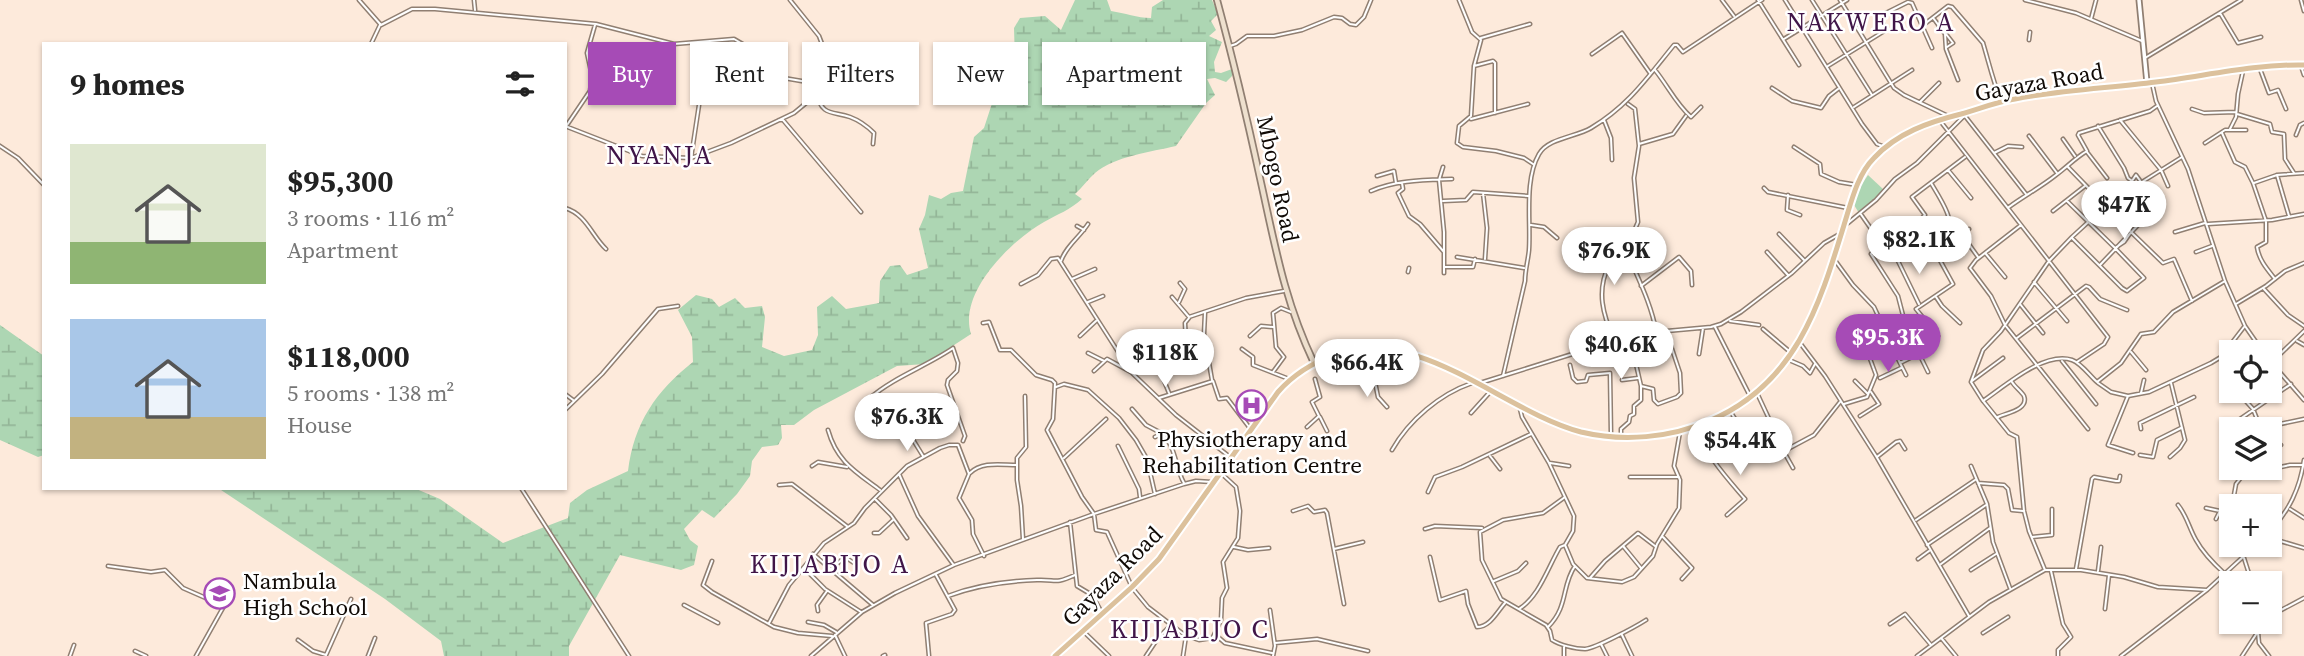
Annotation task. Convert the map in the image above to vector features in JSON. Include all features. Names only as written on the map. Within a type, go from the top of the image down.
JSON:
[{"type":"main road","name":"Mbogo Road","points":[[1217,0],[1285,291],[1314,363]]},
{"type":"main road","name":"Gayaza Road","points":[[1055,656],[1132,587],[1164,552],[1290,379],[1314,363],[1348,350],[1392,349],[1421,357],[1521,407],[1578,431],[1621,437],[1652,436],[1698,426],[1730,411],[1754,395],[1800,343],[1813,317],[1858,185],[1874,158],[1913,130],[2001,102],[2243,70],[2302,65]]},
{"type":"street","points":[[359,0],[381,24]]},
{"type":"street","points":[[474,0],[475,11]]},
{"type":"street","points":[[790,0],[821,42]]},
{"type":"street","points":[[1229,46],[1247,36],[1274,36],[1301,30],[1334,17],[1356,25],[1364,17],[1371,0]]},
{"type":"street","points":[[1459,0],[1472,32],[1480,38]]},
{"type":"street","points":[[1721,0],[1735,17]]},
{"type":"street","points":[[1785,0],[1877,144],[1886,147]]},
{"type":"street","points":[[1812,0],[1872,95]]},
{"type":"street","points":[[1783,40],[1841,1],[1847,0]]},
{"type":"street","points":[[2025,0],[2068,10],[2143,42]]},
{"type":"street","points":[[2091,20],[2096,0]]},
{"type":"street","points":[[2140,0],[2144,58],[2150,83],[2182,157],[2225,281],[2245,326],[2255,340]]},
{"type":"street","points":[[2144,58],[2241,0]]},
{"type":"street","points":[[2301,0],[2304,11]]},
{"type":"street","points":[[1503,376],[1529,257],[1529,196],[1534,165],[1542,150],[1555,142],[1584,132],[1627,103],[1674,45],[1683,52],[1760,1],[1799,65]]},
{"type":"street","points":[[1841,1],[1892,83],[1903,95],[1950,117]]},
{"type":"street","points":[[1827,66],[1885,30],[1882,15],[1909,2],[1912,3],[1932,48]]},
{"type":"street","points":[[1922,26],[1948,6],[1952,7],[1982,42],[1990,63],[1992,82],[2001,102]]},
{"type":"street","points":[[372,42],[381,24],[416,9],[475,11],[596,24],[665,43],[690,42]]},
{"type":"street","points":[[2220,12],[2238,43],[2261,37]]},
{"type":"street","points":[[1933,19],[1953,43],[1946,49]]},
{"type":"street","points":[[1480,38],[1530,23]]},
{"type":"street","points":[[567,124],[590,90],[592,76],[587,53],[596,24]]},
{"type":"street","points":[[2029,40],[2030,32]]},
{"type":"street","points":[[1592,54],[1622,33],[1651,74]]},
{"type":"street","points":[[1945,34],[1946,49],[1958,80]]},
{"type":"street","points":[[1470,119],[1474,66],[1480,38]]},
{"type":"street","points":[[699,42],[734,39],[739,42]]},
{"type":"street","points":[[1474,66],[1493,61],[1495,63],[1494,113]]},
{"type":"street","points":[[2302,65],[2304,75]]},
{"type":"street","points":[[2260,68],[2269,93],[2278,90],[2286,109]]},
{"type":"street","points":[[1655,69],[1678,105],[1688,115],[1691,117],[1701,107]]},
{"type":"street","points":[[1853,108],[1912,70]]},
{"type":"street","points":[[2230,129],[2237,113],[2243,70]]},
{"type":"street","points":[[1920,103],[1939,83]]},
{"type":"street","points":[[1772,89],[1792,101],[1821,108],[1829,96],[1840,88]]},
{"type":"street","points":[[1627,103],[1634,109],[1639,144],[1634,178],[1637,222],[1635,229],[1623,241],[1640,286],[1652,308],[1656,332]]},
{"type":"street","points":[[1528,104],[1470,119],[1461,124],[1457,140],[1460,146],[1524,158],[1534,165]]},
{"type":"street","points":[[691,158],[699,105]]},
{"type":"street","points":[[567,127],[586,132],[642,156],[691,158],[731,143],[794,113],[803,105]]},
{"type":"street","points":[[821,105],[834,115],[851,117],[870,130],[874,136],[873,144]]},
{"type":"street","points":[[2107,178],[2078,134],[2098,125],[2150,111],[2158,105]]},
{"type":"street","points":[[2192,109],[2204,113],[2237,113],[2270,124],[2272,132],[2284,134],[2285,159],[2294,173]]},
{"type":"street","points":[[1844,225],[1948,133],[1965,114],[1993,154],[2027,194]]},
{"type":"street","points":[[1639,144],[1673,134],[1688,115]]},
{"type":"street","points":[[1604,119],[1611,138],[1612,160]]},
{"type":"street","points":[[2119,119],[2161,170],[2168,186]]},
{"type":"street","points":[[778,120],[783,120],[861,212]]},
{"type":"street","points":[[1940,120],[2108,338],[2104,344],[2077,363]]},
{"type":"street","points":[[2296,135],[2300,125],[2304,123]]},
{"type":"street","points":[[2098,125],[2128,178],[2133,181],[2137,175],[2141,182]]},
{"type":"street","points":[[2205,143],[2230,129],[2246,130]]},
{"type":"street","points":[[2222,133],[2235,162],[2245,167],[2253,183],[2266,221],[2266,242],[2256,249],[2275,279]]},
{"type":"street","points":[[2029,136],[2058,174]]},
{"type":"street","points":[[2063,139],[2076,157]]},
{"type":"street","points":[[1874,158],[1877,144]]},
{"type":"street","points":[[0,146],[18,158],[42,183]]},
{"type":"street","points":[[1993,154],[2008,146],[2022,147]]},
{"type":"street","points":[[1794,147],[1820,164],[1821,174],[1839,182],[1858,185]]},
{"type":"street","points":[[2008,208],[2087,151]]},
{"type":"street","points":[[1919,221],[1925,215],[1912,197],[1967,156]]},
{"type":"street","points":[[1971,382],[1983,350],[2005,325],[2049,261],[2106,205],[2182,157]]},
{"type":"street","points":[[1395,166],[1396,181],[1403,189],[1398,193],[1409,216],[1420,223],[1445,253]]},
{"type":"street","points":[[1443,167],[1439,180],[1444,273]]},
{"type":"street","points":[[2068,167],[2162,263],[2174,259],[2193,301]]},
{"type":"street","points":[[1947,169],[1971,198]]},
{"type":"street","points":[[1377,176],[1394,171],[1399,184]]},
{"type":"street","points":[[2253,183],[2277,175],[2304,173]]},
{"type":"street","points":[[2277,175],[2289,217]]},
{"type":"street","points":[[1371,191],[1399,184],[1452,179]]},
{"type":"street","points":[[1930,183],[1941,197],[1952,228],[1950,238]]},
{"type":"street","points":[[2053,212],[2086,185]]},
{"type":"street","points":[[1764,188],[1768,192],[1849,208]]},
{"type":"street","points":[[1442,201],[1466,200],[1473,192],[1529,196]]},
{"type":"street","points":[[1481,192],[1488,228],[1484,261]]},
{"type":"street","points":[[1788,195],[1787,210],[1800,215]]},
{"type":"street","points":[[2067,201],[2144,278]]},
{"type":"street","points":[[567,209],[582,217],[606,249]]},
{"type":"street","points":[[1860,213],[1874,229],[1881,244]]},
{"type":"street","points":[[2122,221],[2130,213]]},
{"type":"street","points":[[2175,232],[2206,223],[2266,221],[2304,214]]},
{"type":"street","points":[[2100,266],[2141,222]]},
{"type":"street","points":[[1061,262],[1071,242],[1088,224]]},
{"type":"street","points":[[1530,225],[1544,228],[1557,238]]},
{"type":"street","points":[[2021,225],[1970,268],[1991,296],[2005,325],[2088,429]]},
{"type":"street","points":[[1077,226],[1084,230]]},
{"type":"street","points":[[1952,228],[1961,233],[1979,258]]},
{"type":"street","points":[[1881,244],[1898,248],[1944,243],[1969,229]]},
{"type":"street","points":[[2131,232],[2124,242],[2115,248],[2144,278]]},
{"type":"street","points":[[1392,450],[1401,434],[1416,419],[1452,391],[1614,341],[1656,332],[1714,326],[1728,320],[1789,275],[1824,243],[1842,233]]},
{"type":"street","points":[[1921,233],[1928,240],[1953,284],[1916,309],[1938,335]]},
{"type":"street","points":[[1779,234],[1805,261]]},
{"type":"street","points":[[2072,237],[2125,291],[2144,278]]},
{"type":"street","points":[[1921,238],[1930,244]]},
{"type":"street","points":[[1881,244],[1871,254],[1899,298],[1906,327],[1928,372]]},
{"type":"street","points":[[2196,252],[2213,245]]},
{"type":"street","points":[[1768,252],[1789,275]]},
{"type":"street","points":[[1986,253],[2005,277]]},
{"type":"street","points":[[1457,257],[1475,258],[1525,269]]},
{"type":"street","points":[[1640,286],[1679,257],[1691,271],[1692,285]]},
{"type":"street","points":[[1833,257],[1853,285],[1874,307],[1906,375]]},
{"type":"street","points":[[1021,284],[1038,275],[1051,259],[1058,258],[1142,385],[1231,458]]},
{"type":"street","points":[[1444,267],[1472,267],[1475,258]]},
{"type":"street","points":[[1614,341],[1601,303],[1604,276],[1609,265],[1630,259]]},
{"type":"street","points":[[1897,259],[1920,305]]},
{"type":"street","points":[[2235,304],[2285,271],[2304,263]]},
{"type":"street","points":[[1408,272],[1409,268]]},
{"type":"street","points":[[1071,279],[1095,269]]},
{"type":"street","points":[[2097,382],[2121,363],[2141,334],[2154,332],[2173,313],[2225,281]]},
{"type":"street","points":[[1179,303],[1185,289],[1180,282]]},
{"type":"street","points":[[2034,282],[2067,321]]},
{"type":"street","points":[[2017,339],[2089,286],[2100,299],[2127,310]]},
{"type":"street","points":[[2263,288],[2287,314],[2304,326]]},
{"type":"street","points":[[1186,342],[1185,323],[1189,317],[1246,298],[1285,291]]},
{"type":"street","points":[[1087,303],[1103,296]]},
{"type":"street","points":[[1936,296],[1942,306],[1960,323]]},
{"type":"street","points":[[1172,297],[1189,317]]},
{"type":"street","points":[[2019,304],[2043,333]]},
{"type":"street","points":[[567,408],[658,309],[678,306]]},
{"type":"street","points":[[1273,372],[1284,357],[1276,347],[1273,313],[1285,308],[1292,312]]},
{"type":"street","points":[[1205,312],[1205,334],[1219,399],[1227,398],[1247,427],[1252,428]]},
{"type":"street","points":[[1080,336],[1097,320]]},
{"type":"street","points":[[1728,320],[1744,325],[1759,325]]},
{"type":"street","points":[[1852,320],[1876,373],[1870,393]]},
{"type":"street","points":[[983,324],[989,322],[1000,350],[1011,351],[1036,375],[1052,380],[1055,388],[1053,419],[1047,430],[1082,498],[1094,514],[1096,530],[1107,532],[1132,587],[1148,607],[1186,636],[1197,640],[1218,637],[1224,642],[1273,655],[1275,643],[1270,610]]},
{"type":"street","points":[[1714,326],[1793,468]]},
{"type":"street","points":[[2234,340],[2245,326]]},
{"type":"street","points":[[1250,336],[1261,327],[1274,327]]},
{"type":"street","points":[[1699,354],[1703,328]]},
{"type":"street","points":[[1763,329],[1810,373],[1816,363]]},
{"type":"street","points":[[1641,386],[1653,388],[1657,404],[1681,393],[1680,373],[1666,331]]},
{"type":"street","points":[[2282,352],[2304,331]]},
{"type":"street","points":[[1621,437],[1621,429],[1634,414],[1634,406],[1642,400],[1630,338]]},
{"type":"street","points":[[2296,340],[2304,345]]},
{"type":"street","points":[[1800,343],[1877,457],[1969,615]]},
{"type":"street","points":[[870,398],[953,348],[958,363],[957,371],[947,385],[965,436],[963,441]]},
{"type":"street","points":[[1242,349],[1253,357],[1253,365],[1290,379]]},
{"type":"street","points":[[2131,351],[2146,370]]},
{"type":"street","points":[[1088,353],[1105,361],[1107,359],[1131,372]]},
{"type":"street","points":[[1900,363],[1919,353]]},
{"type":"street","points":[[1971,382],[2003,358]]},
{"type":"street","points":[[1983,401],[2037,363],[2071,360],[2111,392],[2128,396],[2141,394],[2171,382],[2219,358]]},
{"type":"street","points":[[2061,360],[2096,404]]},
{"type":"street","points":[[1094,370],[1105,361]]},
{"type":"street","points":[[1570,365],[1573,378],[1577,382],[1586,381],[1588,375],[1610,373],[1610,436]]},
{"type":"street","points":[[1880,378],[1902,367]]},
{"type":"street","points":[[2282,374],[2304,400]]},
{"type":"street","points":[[1374,377],[1378,397],[1387,407]]},
{"type":"street","points":[[1163,378],[1170,394]]},
{"type":"street","points":[[1622,380],[1639,378]]},
{"type":"street","points":[[1315,379],[1320,397],[1312,402],[1327,431]]},
{"type":"street","points":[[1359,379],[1375,383]]},
{"type":"street","points":[[2141,394],[2144,380]]},
{"type":"street","points":[[1159,398],[1213,381]]},
{"type":"street","points":[[1855,382],[1879,404],[1860,416]]},
{"type":"street","points":[[1971,382],[2008,433],[2017,437],[2024,511],[2031,537],[2045,570]]},
{"type":"street","points":[[1997,418],[2018,410],[2023,402],[2023,395],[2012,382]]},
{"type":"street","points":[[2170,457],[2185,443],[2171,382]]},
{"type":"street","points":[[1055,388],[1064,384],[1088,390],[1119,418],[1147,459],[1155,494]]},
{"type":"street","points":[[2242,417],[2291,384]]},
{"type":"street","points":[[1471,413],[1491,391]]},
{"type":"street","points":[[876,393],[896,412],[923,457]]},
{"type":"street","points":[[1783,451],[1814,435],[1842,403],[1870,393]]},
{"type":"street","points":[[567,396],[574,401]]},
{"type":"street","points":[[1023,540],[1017,458],[1026,447],[1025,396]]},
{"type":"street","points":[[2128,396],[2108,445],[2133,453]]},
{"type":"street","points":[[2141,429],[2140,422],[2194,397]]},
{"type":"street","points":[[2246,403],[2256,417]]},
{"type":"street","points":[[1518,609],[1525,605],[1537,589],[1560,547],[1565,545],[1573,531],[1574,517],[1549,463],[1522,417],[1521,407]]},
{"type":"street","points":[[1132,409],[1146,425],[1164,434],[1172,448],[1177,470],[1184,484]]},
{"type":"street","points":[[1730,411],[1752,445]]},
{"type":"street","points":[[1307,427],[1319,416]]},
{"type":"street","points":[[1063,459],[1106,419]]},
{"type":"street","points":[[2282,424],[2304,419]]},
{"type":"street","points":[[1698,426],[1705,445],[1745,499],[1727,515]]},
{"type":"street","points":[[2140,455],[2153,457],[2157,440],[2182,428]]},
{"type":"street","points":[[828,430],[848,468],[881,491]]},
{"type":"street","points":[[1565,545],[1574,566],[1590,578],[1627,581],[1642,569],[1653,556],[1656,546],[1679,508],[1680,477],[1674,463],[1680,431]]},
{"type":"street","points":[[1156,437],[1164,434]]},
{"type":"street","points":[[1428,492],[1435,477],[1532,434]]},
{"type":"street","points":[[1877,457],[1899,441],[1905,449]]},
{"type":"street","points":[[779,485],[792,484],[849,527],[898,473],[923,457],[956,444],[961,448],[969,474]]},
{"type":"street","points":[[1118,446],[1139,489],[1140,499]]},
{"type":"street","points":[[1489,455],[1500,469]]},
{"type":"street","points":[[2282,517],[2299,486],[2304,460]]},
{"type":"street","points":[[812,466],[818,462],[848,468]]},
{"type":"street","points":[[1549,463],[1569,466]]},
{"type":"street","points":[[984,555],[973,534],[972,520],[960,498],[969,474],[984,465],[1018,465]]},
{"type":"street","points":[[2234,494],[2236,484],[2243,475],[2290,465],[2303,465]]},
{"type":"street","points":[[1971,466],[1987,504],[1997,554],[2010,589]]},
{"type":"street","points":[[898,473],[918,516],[954,565]]},
{"type":"street","points":[[1213,637],[1221,620],[1222,598],[1227,588],[1223,562],[1238,535],[1240,503],[1236,487],[1230,478],[1220,473]]},
{"type":"street","points":[[2076,570],[2092,479],[2094,477],[2119,481],[2120,476]]},
{"type":"street","points":[[1630,477],[1680,477]]},
{"type":"street","points":[[811,656],[862,612],[954,565],[1184,484],[1196,481],[1214,482]]},
{"type":"street","points":[[1914,521],[1977,481],[2004,485],[2008,489],[2011,510],[2024,511]]},
{"type":"street","points":[[522,490],[629,656]]},
{"type":"street","points":[[1425,529],[1435,526],[1483,528],[1505,520],[1543,513],[1565,497]]},
{"type":"street","points":[[874,498],[907,538]]},
{"type":"street","points":[[1927,545],[1987,504]]},
{"type":"street","points":[[2178,505],[2201,549],[2222,571]]},
{"type":"street","points":[[1293,511],[1308,506],[1316,513],[1325,510],[1344,604]]},
{"type":"street","points":[[2206,508],[2219,511]]},
{"type":"street","points":[[2289,508],[2304,518]]},
{"type":"street","points":[[2031,537],[2052,535],[2052,509]]},
{"type":"street","points":[[2216,519],[2219,513]]},
{"type":"street","points":[[874,533],[879,533],[894,519]]},
{"type":"street","points":[[1070,522],[1077,586],[1092,595],[1102,614]]},
{"type":"street","points":[[769,623],[789,585],[813,554],[824,543],[854,523]]},
{"type":"street","points":[[1939,565],[1990,527]]},
{"type":"street","points":[[1483,528],[1479,535],[1481,558],[1505,603],[1548,628],[1552,640],[1587,650],[1647,620]]},
{"type":"street","points":[[1590,578],[1605,561],[1639,533],[1656,546]]},
{"type":"street","points":[[1662,536],[1692,568],[1682,579]]},
{"type":"street","points":[[1334,549],[1363,542]]},
{"type":"street","points":[[2282,542],[2304,548]]},
{"type":"street","points":[[1233,546],[1245,549],[1269,548]]},
{"type":"street","points":[[1623,546],[1642,569]]},
{"type":"street","points":[[2098,572],[2101,547]]},
{"type":"street","points":[[1918,559],[1930,550]]},
{"type":"street","points":[[813,554],[873,606]]},
{"type":"street","points":[[1971,570],[1997,554]]},
{"type":"street","points":[[1430,556],[1440,600],[1466,591],[1477,627],[1483,627],[1491,621],[1505,603]]},
{"type":"street","points":[[830,570],[845,557],[854,562]]},
{"type":"street","points":[[2230,571],[2244,557],[2248,571]]},
{"type":"street","points":[[712,561],[703,586],[775,627],[793,632],[835,634]]},
{"type":"street","points":[[1492,581],[1518,571],[1526,563]]},
{"type":"street","points":[[108,566],[150,572],[165,570],[183,588],[224,606],[196,656]]},
{"type":"street","points":[[1548,628],[1559,616],[1574,566]]},
{"type":"street","points":[[804,568],[828,591],[862,612]]},
{"type":"street","points":[[1917,656],[1969,615],[2045,570],[2098,572],[2158,587],[2207,590]]},
{"type":"street","points":[[2050,570],[2063,624],[2071,637],[2058,650],[2058,656]]},
{"type":"street","points":[[929,656],[926,623],[954,612],[936,574]]},
{"type":"street","points":[[2105,609],[2110,574]]},
{"type":"street","points":[[948,596],[1027,581],[1055,582],[1075,575]]},
{"type":"street","points":[[2120,656],[2219,581]]},
{"type":"street","points":[[818,611],[817,605],[828,591]]},
{"type":"street","points":[[298,640],[313,651],[326,655],[351,598]]},
{"type":"street","points":[[2282,610],[2304,598]]},
{"type":"street","points":[[684,605],[718,622]]},
{"type":"street","points":[[1890,624],[1905,614],[1932,645]]},
{"type":"street","points":[[1983,634],[2008,617]]},
{"type":"street","points":[[808,622],[824,625],[835,634],[845,656]]},
{"type":"street","points":[[1146,656],[1159,636],[1171,625]]},
{"type":"street","points":[[1083,631],[1109,656]]},
{"type":"street","points":[[1621,633],[1632,656]]},
{"type":"street","points":[[2242,656],[2257,634]]},
{"type":"street","points":[[2258,634],[2259,643],[2269,656]]},
{"type":"street","points":[[1183,656],[1186,636]]},
{"type":"street","points":[[368,656],[374,638]]},
{"type":"street","points":[[1941,638],[1956,656]]},
{"type":"street","points":[[1275,643],[1320,639],[1368,651]]},
{"type":"street","points":[[1601,643],[1607,656]]},
{"type":"street","points":[[70,656],[74,645]]},
{"type":"street","points":[[1564,645],[1564,656]]},
{"type":"street","points":[[135,651],[146,656]]},
{"type":"street","points":[[311,656],[313,651]]},
{"type":"green space","points":[[1075,0],[1107,0],[1111,11],[1151,18],[1152,7],[1163,0],[1212,0],[1218,14],[1211,21],[1216,30],[1209,36],[1222,42],[1214,62],[1215,72],[1232,69],[1232,76],[1226,82],[1215,78],[1207,79],[1215,95],[1206,103],[1206,42],[1042,42],[1042,105],[1205,105],[1176,146],[1134,155],[1103,167],[1075,194],[1082,199],[1031,231],[1003,255],[990,269],[972,301],[969,318],[971,334],[925,364],[897,366],[814,410],[794,425],[781,425],[782,438],[778,445],[762,447],[752,461],[750,476],[737,494],[714,518],[702,510],[684,529],[690,540],[698,546],[694,565],[681,570],[620,555],[569,646],[569,656],[444,656],[441,641],[385,599],[221,490],[419,490],[440,499],[503,543],[568,518],[570,503],[587,490],[628,471],[635,438],[649,409],[668,385],[693,362],[692,337],[678,310],[696,295],[712,299],[719,307],[735,298],[745,308],[762,306],[765,317],[762,347],[784,356],[812,350],[818,335],[817,307],[832,296],[846,309],[879,303],[880,281],[890,266],[900,265],[907,275],[928,268],[919,229],[929,195],[941,199],[951,193],[963,191],[974,137],[984,128],[991,105],[1028,105],[1028,42],[1014,42],[1014,28],[1020,18],[1045,16],[1061,30]]},
{"type":"green space","points":[[1868,175],[1884,190],[1859,213],[1854,205],[1854,196]]},
{"type":"green space","points":[[0,325],[42,355],[42,456],[38,457],[0,440]]},
{"type":"place","name":"Physiotherapy and Rehabilitation Centre","points":[[1252,405]]},
{"type":"place","name":"Nambula High School","points":[[220,594]]},
{"type":"district","name":"NAKWERO A","points":[[1871,22]]},
{"type":"district","name":"NYANJA","points":[[660,155]]},
{"type":"district","name":"KIJJABIJO A","points":[[830,564]]},
{"type":"district","name":"KIJJABIJO C","points":[[1190,629]]}]
